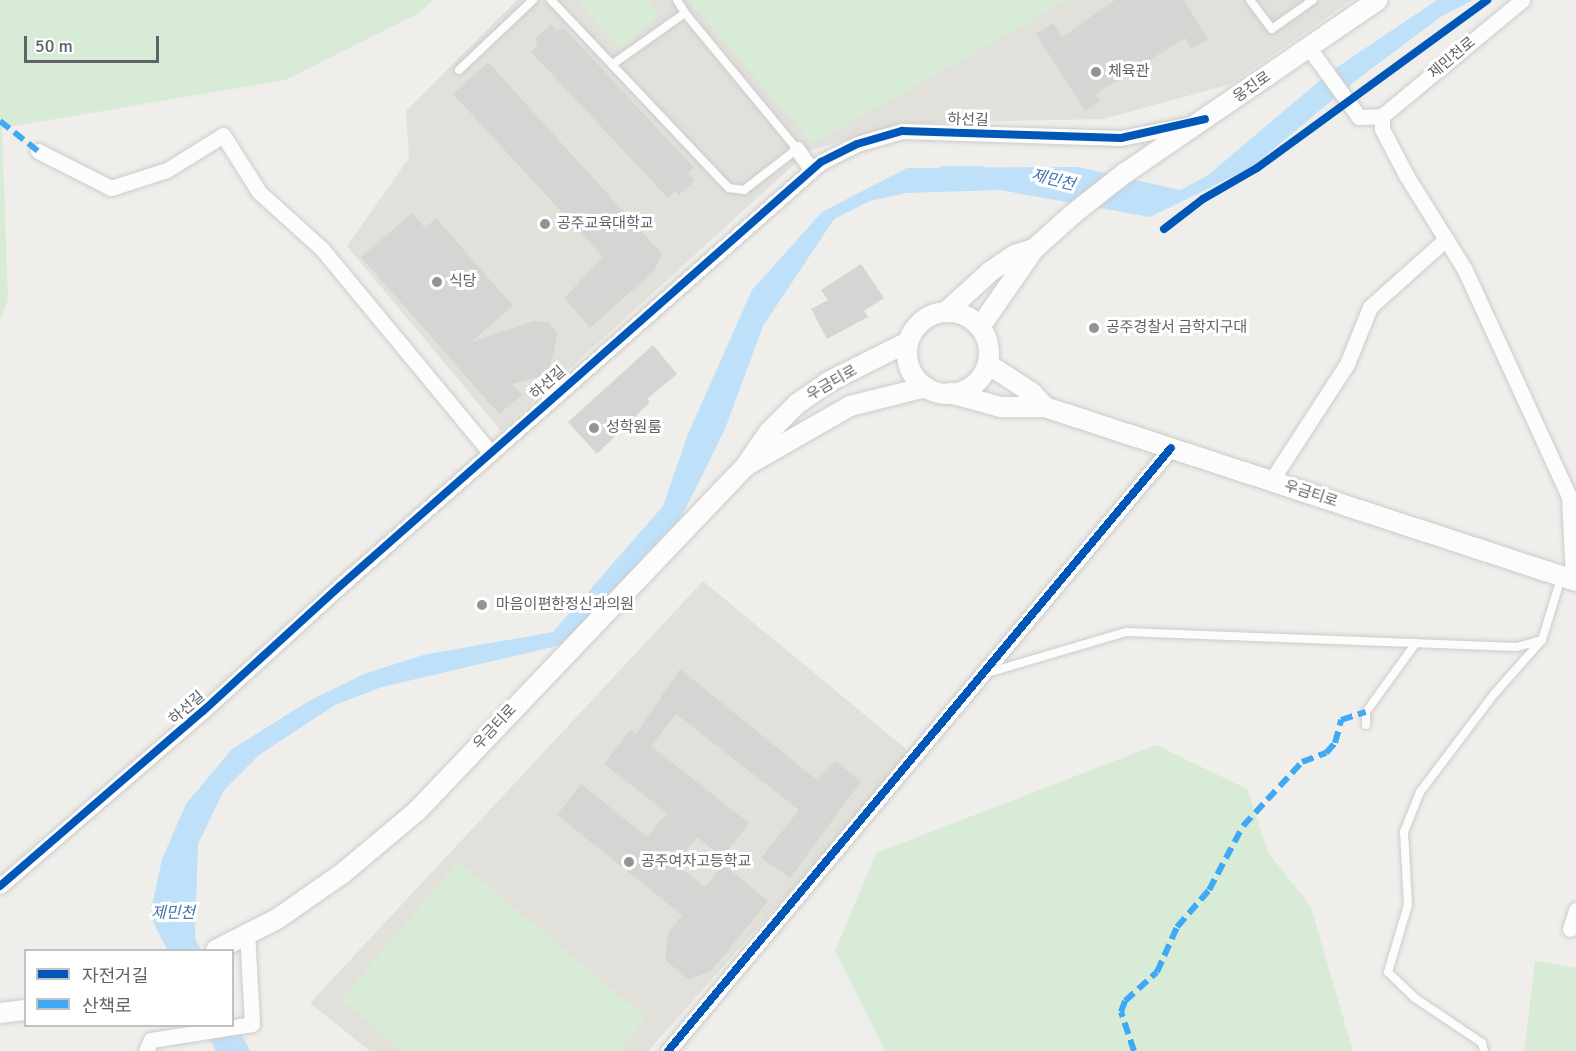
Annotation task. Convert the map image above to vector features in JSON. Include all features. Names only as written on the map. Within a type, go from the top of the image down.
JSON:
[{"type":"main road","name":"웅진로","points":[[1034,249],[1073,214],[1125,173],[1378,0]]},
{"type":"main road","points":[[946,312],[970,318],[980,327],[989,351],[988,363],[974,385],[950,393],[926,387],[910,367],[908,342],[922,321],[946,312],[991,271],[1015,255],[1034,249]]},
{"type":"main road","points":[[980,327],[1034,249]]},
{"type":"main road","name":"우금티로","points":[[219,949],[247,932],[277,919],[343,873],[417,811],[745,467],[769,432],[797,404],[828,382],[908,342]]},
{"type":"main road","name":"우금티로","points":[[988,363],[1032,393],[1045,407]]},
{"type":"main road","name":"우금티로","points":[[745,467],[850,406],[926,387]]},
{"type":"main road","name":"우금티로","points":[[950,393],[1001,407],[1045,407],[1570,579]]},
{"type":"main road","points":[[0,1013],[24,1010]]},
{"type":"street","name":"제민천로","points":[[1382,116],[1522,0]]},
{"type":"street","points":[[1309,48],[1327,76],[1359,117],[1382,116],[1382,129],[1464,268],[1569,496],[1570,579]]},
{"type":"street","name":"하선길","points":[[0,886],[203,711],[490,452],[812,169],[857,144],[902,131],[1121,138],[1205,120]]},
{"type":"street","points":[[38,151],[111,188],[167,170],[223,135],[259,192],[322,249],[490,452]]},
{"type":"street","points":[[796,149],[812,169]]},
{"type":"street","points":[[1271,481],[1347,364],[1370,308],[1446,239]]},
{"type":"street","points":[[669,1051],[987,673],[1171,448]]},
{"type":"street","points":[[1570,929],[1576,910]]},
{"type":"street","points":[[234,1026],[252,1024],[247,932]]},
{"type":"street","points":[[146,1051],[151,1040],[229,1027]]},
{"type":"lane","points":[[459,70],[533,0]]},
{"type":"lane","points":[[551,0],[614,63],[729,188],[744,190],[796,149],[685,13],[677,0]]},
{"type":"lane","points":[[1250,0],[1272,29],[1313,0]]},
{"type":"lane","points":[[614,63],[685,13]]},
{"type":"lane","points":[[1484,1051],[1482,1043],[1415,998],[1388,972],[1408,905],[1404,832],[1420,792],[1495,693],[1542,640],[1570,579]]},
{"type":"lane","points":[[987,673],[1126,632],[1517,647],[1542,640]]},
{"type":"lane","points":[[1366,725],[1366,712],[1416,643]]},
{"type":"shaded area","name":"공주교육대학교","points":[[517,0],[1352,0],[1231,84],[1103,119],[908,123],[810,150],[501,431],[347,246],[409,158],[406,111]]},
{"type":"shaded area","name":"공주여자고등학교","points":[[703,581],[912,754],[648,1051],[370,1051],[310,1003]]},
{"type":"green space","points":[[0,0],[433,0],[419,13],[286,80],[2,128],[8,300],[0,321]]},
{"type":"green space","points":[[577,0],[648,0],[660,15],[619,49]]},
{"type":"green space","points":[[688,0],[1068,0],[813,144]]},
{"type":"green space","points":[[1156,745],[1247,789],[1268,852],[1311,907],[1353,1051],[885,1051],[835,951],[876,853]]},
{"type":"green space","points":[[458,861],[646,1018],[619,1051],[402,1051],[341,1000]]},
{"type":"green space","points":[[1535,961],[1576,968],[1576,1051],[1524,1051]]},
{"type":"water","name":"제민천","points":[[1437,0],[1473,0],[1442,16],[1355,81],[1252,167],[1150,217],[1000,190],[906,193],[870,201],[834,219],[763,326],[725,429],[682,516],[561,645],[382,687],[335,705],[259,755],[224,790],[198,844],[195,938],[200,949],[167,949],[150,915],[162,859],[186,804],[232,749],[309,701],[364,674],[423,655],[553,632],[663,506],[688,434],[752,290],[822,212],[907,168],[1078,167],[1180,190],[1207,176],[1330,72]]},
{"type":"water","points":[[234,1017],[250,1051],[216,1051],[204,1027],[234,1027]]},
{"type":"building","name":"체육관","points":[[1115,0],[1184,0],[1208,39],[1192,49],[1185,38],[1096,94],[1100,101],[1085,111],[1036,34],[1053,23],[1062,37]]},
{"type":"building","points":[[551,24],[557,31],[563,27],[694,168],[688,173],[695,181],[679,195],[675,191],[668,198],[531,52],[538,45],[534,40]]},
{"type":"building","points":[[488,62],[662,254],[654,271],[590,328],[564,298],[603,257],[453,94]]},
{"type":"building","name":"식당","points":[[412,213],[425,228],[436,218],[513,306],[471,342],[534,321],[548,322],[558,333],[548,375],[512,384],[522,395],[499,414],[361,257]]},
{"type":"building","points":[[861,264],[884,298],[864,311],[868,317],[827,339],[811,309],[828,300],[821,290]]},
{"type":"building","points":[[653,345],[677,374],[647,399],[650,402],[597,454],[568,422]]},
{"type":"building","points":[[680,669],[817,780],[836,761],[861,782],[790,878],[761,858],[799,810],[676,714],[651,746],[749,823],[723,857],[697,837],[676,864],[705,887],[723,864],[768,901],[712,970],[689,980],[665,960],[668,933],[682,915],[557,815],[581,784],[647,837],[667,813],[604,764],[631,729],[636,734]]},
{"type":"waterway","name":"제민천","points":[[942,168],[981,168]]},
{"type":"marked path","points":[[0,121],[38,151]]},
{"type":"marked path","points":[[1134,1051],[1121,1012],[1125,1001],[1157,972],[1177,927],[1209,890],[1243,826],[1302,762],[1326,753],[1335,743],[1341,720],[1366,712]]},
{"type":"cycle path","points":[[1164,229],[1203,199],[1257,168],[1487,0]]},
{"type":"cycle path","points":[[0,886],[203,711],[340,586],[821,162],[857,144],[902,131],[1121,138],[1205,119]]},
{"type":"cycle path","points":[[668,1051],[1171,448]]},
{"type":"place","name":"체육관","points":[[1096,72]]},
{"type":"place","name":"공주교육대학교","points":[[545,224]]},
{"type":"place","name":"식당","points":[[437,282]]},
{"type":"place","name":"공주경찰서 금학지구대","points":[[1094,328]]},
{"type":"place","name":"성학원룸","points":[[594,428]]},
{"type":"place","name":"마음이편한정신과의원","points":[[482,605]]},
{"type":"place","name":"공주여자고등학교","points":[[629,862]]}]
